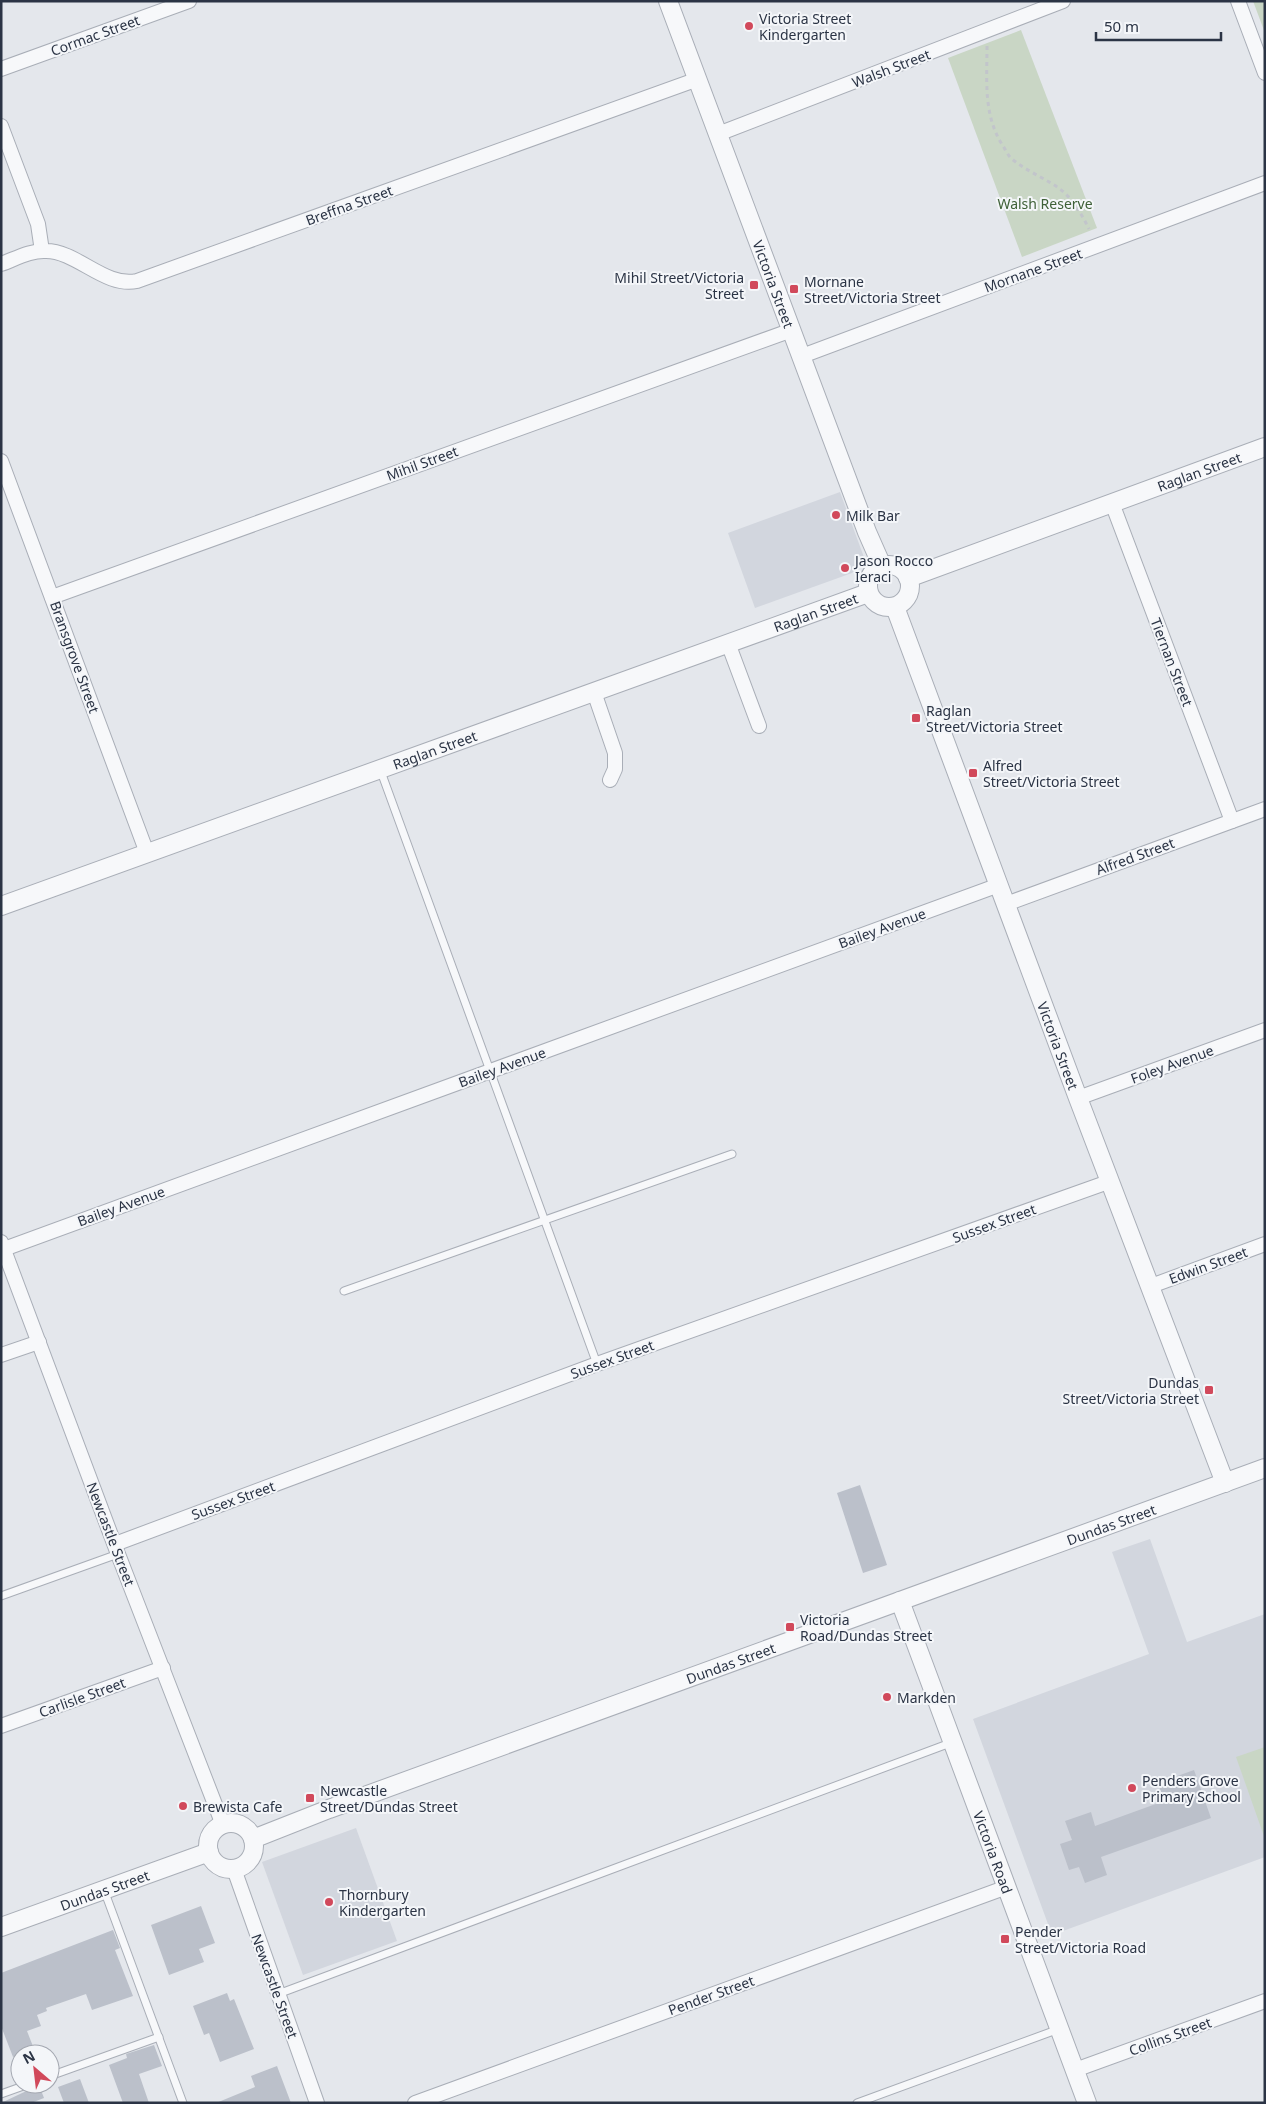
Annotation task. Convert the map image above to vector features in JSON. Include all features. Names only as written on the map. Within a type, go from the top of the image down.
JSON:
[{"type":"street","name":"Cormac Street","points":[[1,69],[189,1]]},
{"type":"street","name":"Victoria Street","points":[[668,1],[867,532],[882,566]]},
{"type":"street","name":"Walsh Street","points":[[718,134],[1063,1]]},
{"type":"street","points":[[1238,1],[1265,74]]},
{"type":"street","name":"Breffna Street","points":[[42,251],[55,252],[121,281],[137,281],[698,79]]},
{"type":"street","points":[[1,126],[38,224],[42,251],[1,264]]},
{"type":"street","name":"Mornane Street","points":[[802,356],[1265,183]]},
{"type":"street","name":"Mihil Street","points":[[52,597],[792,330]]},
{"type":"street","name":"Raglan Street","points":[[908,578],[1265,447]]},
{"type":"street","name":"Bransgrove Street","points":[[1,461],[147,853]]},
{"type":"street","name":"Tiernan Street","points":[[1112,503],[1232,821]]},
{"type":"street","points":[[882,566],[895,566],[905,573],[908,578],[909,592],[906,598],[895,607],[882,606],[871,599],[868,593],[870,577],[877,568],[882,566]]},
{"type":"street","name":"Raglan Street","points":[[1,906],[868,593]]},
{"type":"street","name":"Victoria Street","points":[[895,607],[1078,1098],[1112,1181],[1226,1482]]},
{"type":"street","points":[[728,643],[759,726]]},
{"type":"street","points":[[594,692],[615,753],[615,769],[610,780]]},
{"type":"street","name":"Alfred Street","points":[[1006,904],[1265,809]]},
{"type":"street","name":"Bailey Avenue","points":[[3,1246],[491,1071],[999,885]]},
{"type":"street","name":"Foley Avenue","points":[[1078,1098],[1265,1030]]},
{"type":"street","name":"Sussex Street","points":[[117,1549],[597,1364],[1112,1181]]},
{"type":"street","name":"Edwin Street","points":[[1151,1286],[1265,1244]]},
{"type":"street","name":"Newcastle Street","points":[[3,1246],[117,1549],[224,1825]]},
{"type":"street","points":[[1,1356],[39,1342]]},
{"type":"street","name":"Dundas Street","points":[[253,1839],[329,1809],[1265,1468]]},
{"type":"street","name":"Victoria Road","points":[[900,1601],[1087,2103]]},
{"type":"street","name":"Carlisle Street","points":[[1,1726],[163,1668]]},
{"type":"street","points":[[238,1824],[253,1839],[254,1846],[250,1858],[240,1867],[234,1869],[216,1863],[209,1852],[208,1845],[212,1832],[224,1825],[238,1824]]},
{"type":"street","name":"Dundas Street","points":[[1,1927],[209,1852]]},
{"type":"street","name":"Newcastle Street","points":[[234,1869],[317,2103]]},
{"type":"street","name":"Pender Street","points":[[415,2103],[1007,1887]]},
{"type":"street","name":"Collins Street","points":[[1075,2070],[1265,2001]]},
{"type":"lane","points":[[380,769],[597,1364]]},
{"type":"lane","points":[[344,1291],[732,1154]]},
{"type":"lane","points":[[1,1596],[117,1549]]},
{"type":"lane","points":[[278,1994],[953,1742]]},
{"type":"lane","points":[[104,1890],[183,2103]]},
{"type":"lane","points":[[857,2103],[1060,2029]]},
{"type":"lane","points":[[60,2072],[159,2037]]},
{"type":"path","points":[[988,30],[985,81],[987,101],[991,122],[1000,141],[1011,158],[1061,190],[1079,211],[1089,230]]},
{"type":"shaded area","points":[[840,492],[865,560],[852,573],[755,608],[728,533]]},
{"type":"shaded area","name":"Penders Grove Primary School","points":[[1150,1539],[1187,1642],[1265,1614],[1265,1857],[1052,1935],[973,1719],[1149,1654],[1112,1552]]},
{"type":"shaded area","name":"Thornbury Kindergarten","points":[[356,1828],[397,1941],[303,1975],[262,1862]]},
{"type":"green space","points":[[1253,1],[1265,1],[1265,33]]},
{"type":"green space","name":"Walsh Reserve","points":[[1021,30],[1097,228],[1022,257],[948,58]]},
{"type":"green space","points":[[1265,1747],[1265,1839],[1236,1757]]},
{"type":"building","points":[[860,1485],[887,1565],[863,1573],[837,1493]]},
{"type":"building","points":[[1194,1770],[1211,1818],[1101,1857],[1107,1875],[1085,1883],[1079,1867],[1069,1870],[1060,1844],[1072,1840],[1065,1821],[1091,1812],[1095,1826],[1164,1801],[1158,1783]]},
{"type":"building","points":[[201,1906],[215,1943],[199,1949],[204,1962],[169,1975],[151,1925]]},
{"type":"building","points":[[113,1930],[120,1948],[115,1950],[133,1996],[92,2010],[86,1994],[46,2008],[47,2011],[37,2015],[41,2026],[27,2031],[32,2044],[10,2044],[10,2049],[1,2026],[1,1973]]},
{"type":"building","points":[[227,1993],[230,2001],[234,1999],[254,2049],[220,2062],[209,2033],[204,2035],[193,2006]]},
{"type":"building","points":[[154,2045],[162,2066],[139,2074],[149,2103],[123,2103],[109,2065],[127,2058],[126,2054]]},
{"type":"building","points":[[277,2066],[291,2103],[216,2103],[255,2087],[251,2076]]},
{"type":"building","points":[[80,2079],[89,2103],[64,2103],[60,2086]]},
{"type":"building","points":[[20,2094],[42,2094],[44,2098],[31,2103],[1,2103]]},
{"type":"place","name":"Victoria Street Kindergarten","points":[[749,26]]},
{"type":"place","name":"Mihil Street/Victoria Street","points":[[754,285]]},
{"type":"place","name":"Mornane Street/Victoria Street","points":[[794,289]]},
{"type":"place","name":"Milk Bar","points":[[836,515]]},
{"type":"place","name":"Jason Rocco Ieraci","points":[[845,568]]},
{"type":"place","name":"Raglan Street/Victoria Street","points":[[916,718]]},
{"type":"place","name":"Alfred Street/Victoria Street","points":[[973,773]]},
{"type":"place","name":"Dundas Street/Victoria Street","points":[[1209,1390]]},
{"type":"place","name":"Victoria Road/Dundas Street","points":[[790,1627]]},
{"type":"place","name":"Markden","points":[[887,1697]]},
{"type":"place","name":"Penders Grove Primary School","points":[[1132,1788]]},
{"type":"place","name":"Newcastle Street/Dundas Street","points":[[310,1798]]},
{"type":"place","name":"Brewista Cafe","points":[[183,1806]]},
{"type":"place","name":"Thornbury Kindergarten","points":[[329,1902]]},
{"type":"place","name":"Pender Street/Victoria Road","points":[[1005,1939]]}]
